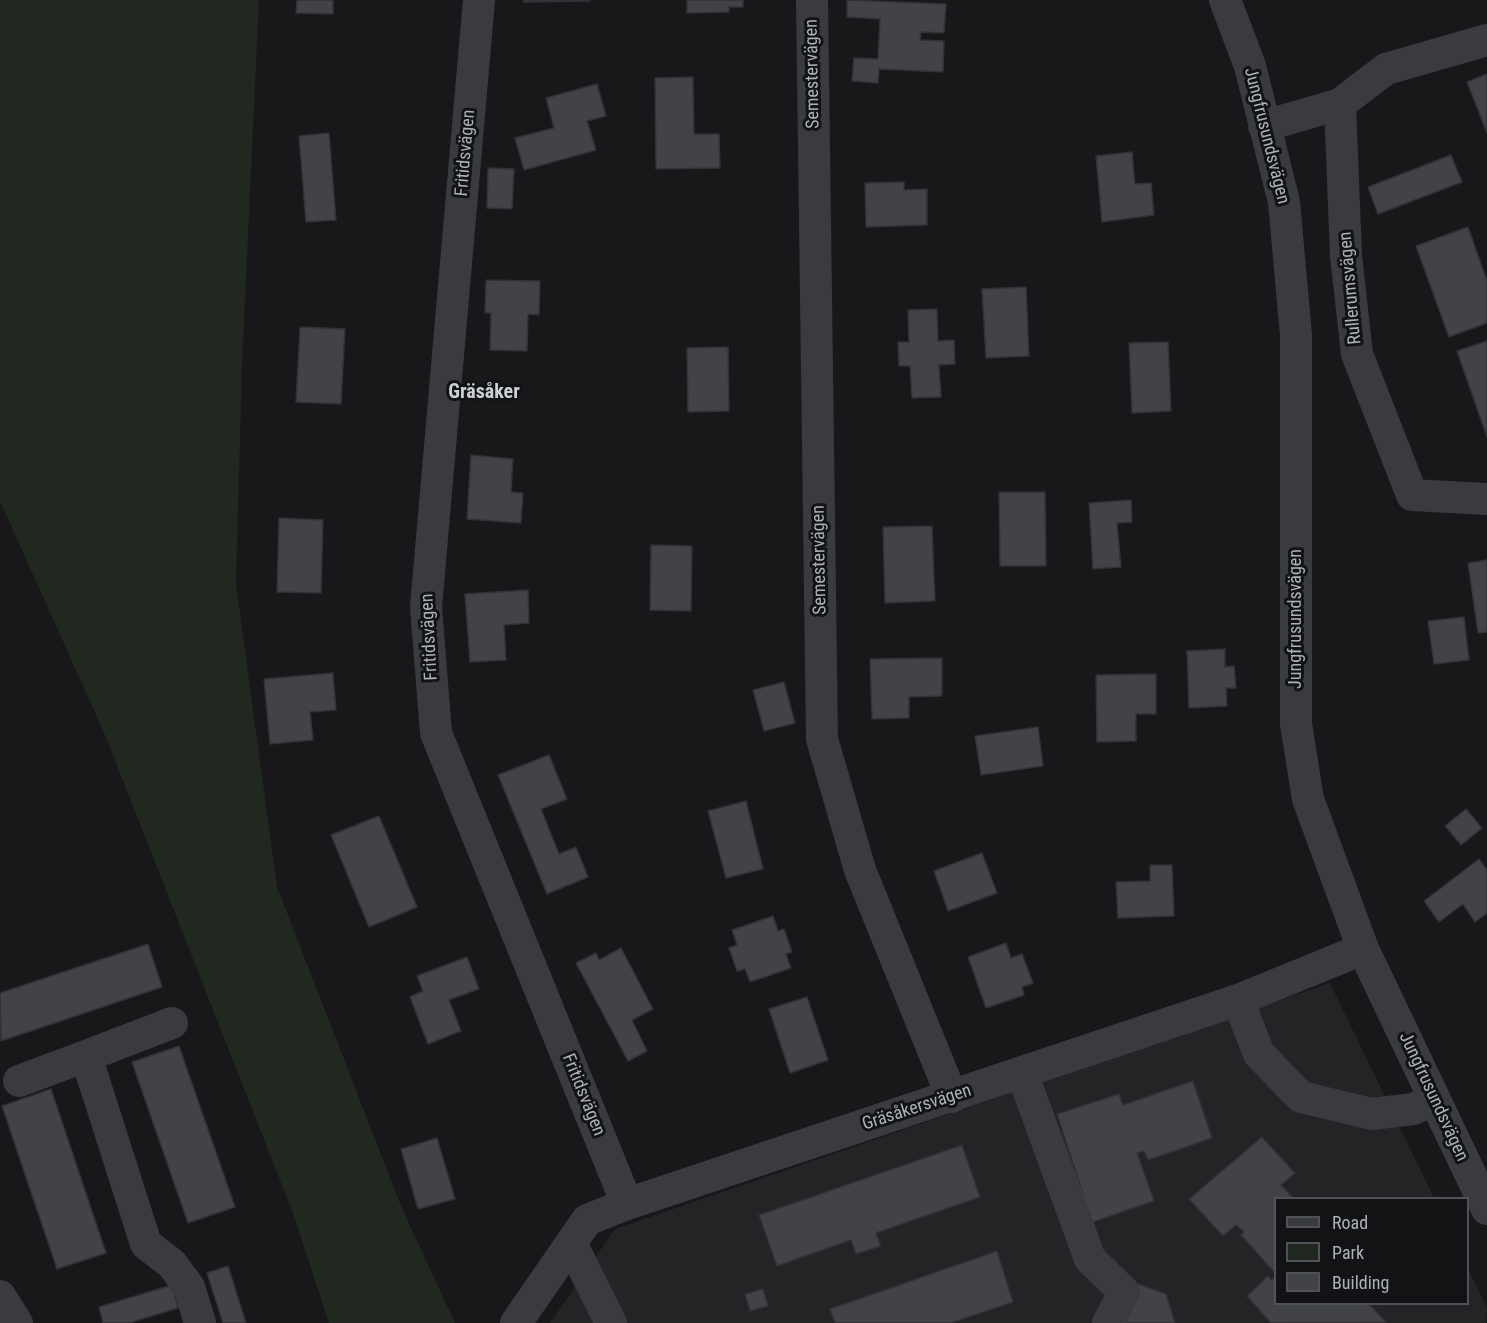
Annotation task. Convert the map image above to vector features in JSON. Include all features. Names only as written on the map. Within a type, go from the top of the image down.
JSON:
[{"type":"street","name":"Fritidsvägen","points":[[479,0],[426,607],[436,733],[627,1204]]},
{"type":"street","name":"Semestervägen","points":[[812,0],[822,739],[861,870],[952,1097]]},
{"type":"street","name":"Jungfrusundsvägen","points":[[1225,0],[1250,66],[1284,202],[1296,335],[1296,724],[1308,799],[1364,949],[1487,1209]]},
{"type":"street","points":[[1264,126],[1340,104],[1386,69],[1487,40]]},
{"type":"street","name":"Rullerumsvägen","points":[[1340,104],[1346,256],[1357,354],[1412,495],[1487,499]]},
{"type":"street","name":"Gräsåkersvägen","points":[[516,1323],[587,1220],[627,1204],[1238,1000],[1364,949]]},
{"type":"street","points":[[1238,1000],[1259,1054],[1301,1097],[1372,1114],[1413,1108],[1434,1100]]},
{"type":"street","points":[[19,1081],[172,1023]]},
{"type":"street","points":[[86,1056],[146,1244],[172,1264],[189,1287],[200,1323]]},
{"type":"street","points":[[1022,1073],[1090,1259],[1124,1292],[1108,1323]]},
{"type":"street","points":[[571,1243],[611,1323]]},
{"type":"street","points":[[0,1296],[17,1323]]},
{"type":"shaded area","points":[[1330,983],[1434,1197],[1274,1197],[1274,1305],[1469,1305],[1469,1270],[1487,1308],[1486,1323],[550,1323],[615,1229]]},
{"type":"green space","points":[[0,0],[259,0],[242,363],[236,584],[277,887],[401,1206],[455,1323],[329,1323],[294,1216],[105,735],[0,501]]},
{"type":"building","points":[[297,0],[333,0],[333,14],[296,13]]},
{"type":"building","points":[[524,0],[590,0],[590,1],[524,2]]},
{"type":"building","points":[[687,0],[743,0],[743,7],[729,7],[729,12],[687,13]]},
{"type":"building","points":[[847,0],[946,4],[944,33],[921,32],[920,40],[944,41],[943,72],[879,69],[878,83],[852,81],[854,58],[878,59],[880,19],[847,17]]},
{"type":"building","points":[[1487,74],[1487,133],[1467,82]]},
{"type":"building","points":[[693,77],[694,134],[719,134],[720,168],[656,169],[655,78]]},
{"type":"building","points":[[597,84],[606,116],[587,121],[596,150],[524,170],[515,138],[554,128],[546,98]]},
{"type":"building","points":[[329,133],[336,220],[306,222],[299,136]]},
{"type":"building","points":[[1132,152],[1135,184],[1151,183],[1154,215],[1102,222],[1096,156]]},
{"type":"building","points":[[1451,155],[1462,182],[1378,214],[1368,187]]},
{"type":"building","points":[[488,168],[514,169],[512,209],[487,208]]},
{"type":"building","points":[[904,182],[904,190],[927,189],[927,225],[866,227],[865,183]]},
{"type":"building","points":[[1468,227],[1487,281],[1487,323],[1449,337],[1416,246]]},
{"type":"building","points":[[486,280],[540,281],[539,315],[528,314],[527,351],[490,350],[491,313],[485,313]]},
{"type":"building","points":[[1026,287],[1029,356],[986,358],[982,289]]},
{"type":"building","points":[[937,309],[938,341],[954,340],[955,364],[939,365],[941,397],[912,398],[910,366],[899,366],[898,342],[909,342],[908,310]]},
{"type":"building","points":[[300,327],[345,329],[341,404],[296,402]]},
{"type":"building","points":[[1487,341],[1487,437],[1457,351]]},
{"type":"building","points":[[1168,342],[1171,411],[1132,413],[1129,343]]},
{"type":"building","points":[[728,347],[729,411],[688,412],[687,348]]},
{"type":"building","points":[[471,455],[513,459],[511,492],[523,493],[521,523],[467,519]]},
{"type":"building","points":[[999,492],[1045,492],[1046,566],[1000,566]]},
{"type":"building","points":[[1131,500],[1132,522],[1117,523],[1121,567],[1093,569],[1089,503]]},
{"type":"building","points":[[279,518],[323,520],[321,593],[277,592]]},
{"type":"building","points":[[932,526],[935,601],[885,603],[883,527]]},
{"type":"building","points":[[651,545],[692,546],[691,611],[650,610]]},
{"type":"building","points":[[1487,560],[1487,632],[1478,633],[1468,563]]},
{"type":"building","points":[[528,590],[529,623],[504,625],[506,660],[470,662],[465,594]]},
{"type":"building","points":[[1464,617],[1469,660],[1434,664],[1428,621]]},
{"type":"building","points":[[1225,649],[1225,667],[1234,666],[1236,688],[1226,688],[1227,706],[1189,708],[1187,651]]},
{"type":"building","points":[[942,658],[942,696],[909,697],[909,718],[872,719],[870,659]]},
{"type":"building","points":[[333,673],[336,710],[310,712],[313,740],[270,744],[264,679]]},
{"type":"building","points":[[1156,674],[1156,714],[1136,714],[1136,741],[1097,742],[1096,675]]},
{"type":"building","points":[[784,682],[795,723],[764,731],[753,690]]},
{"type":"building","points":[[1038,727],[1043,766],[981,775],[975,736]]},
{"type":"building","points":[[549,755],[567,799],[541,809],[559,854],[576,847],[588,877],[547,894],[498,775]]},
{"type":"building","points":[[746,801],[763,869],[726,878],[708,811]]},
{"type":"building","points":[[1466,809],[1482,828],[1461,845],[1445,826]]},
{"type":"building","points":[[379,816],[417,907],[369,927],[331,835]]},
{"type":"building","points":[[982,853],[997,893],[948,911],[934,871]]},
{"type":"building","points":[[1479,859],[1487,870],[1487,913],[1475,922],[1463,904],[1439,922],[1424,901]]},
{"type":"building","points":[[1150,865],[1172,865],[1174,916],[1118,918],[1116,882],[1150,881]]},
{"type":"building","points":[[773,916],[778,931],[784,929],[792,952],[786,954],[791,968],[750,982],[745,969],[737,971],[729,948],[737,945],[732,930]]},
{"type":"building","points":[[1006,943],[1011,958],[1022,954],[1033,983],[1022,987],[1024,995],[986,1008],[968,957]]},
{"type":"building","points":[[148,944],[162,987],[1,1041],[0,993]]},
{"type":"building","points":[[621,948],[653,1009],[632,1020],[647,1051],[628,1061],[576,963],[596,953],[599,960]]},
{"type":"building","points":[[467,957],[479,989],[449,1000],[461,1031],[428,1044],[410,997],[423,991],[417,976]]},
{"type":"building","points":[[807,997],[828,1060],[790,1073],[769,1009]]},
{"type":"building","points":[[179,1046],[235,1207],[188,1223],[132,1062]]},
{"type":"building","points":[[1193,1081],[1212,1138],[1148,1160],[1144,1151],[1137,1153],[1154,1201],[1093,1222],[1078,1195],[1083,1194],[1057,1114],[1119,1094],[1123,1105]]},
{"type":"building","points":[[51,1089],[106,1253],[57,1269],[2,1106]]},
{"type":"building","points":[[1262,1137],[1295,1173],[1281,1185],[1292,1197],[1274,1197],[1274,1272],[1241,1235],[1244,1232],[1236,1225],[1223,1236],[1189,1199]]},
{"type":"building","points":[[437,1138],[455,1199],[418,1209],[401,1149]]},
{"type":"building","points":[[962,1145],[980,1197],[876,1233],[881,1246],[856,1254],[851,1240],[777,1266],[759,1215]]},
{"type":"building","points":[[997,1251],[1013,1302],[951,1323],[835,1323],[830,1309]]},
{"type":"building","points":[[228,1266],[246,1323],[223,1323],[207,1273]]},
{"type":"building","points":[[1268,1276],[1271,1280],[1274,1278],[1274,1305],[1370,1305],[1386,1322],[1271,1323],[1247,1296]]},
{"type":"building","points":[[1136,1283],[1166,1294],[1175,1323],[1117,1323]]},
{"type":"building","points":[[172,1285],[178,1308],[129,1323],[103,1323],[99,1307]]},
{"type":"building","points":[[763,1289],[768,1306],[750,1311],[745,1294]]},
{"type":"district","name":"Gräsåker","points":[[484,393]]}]
